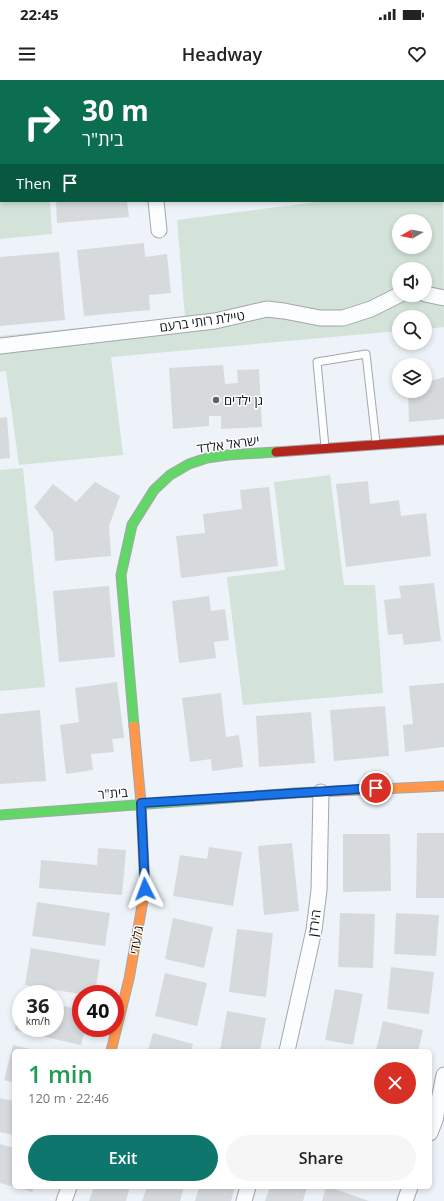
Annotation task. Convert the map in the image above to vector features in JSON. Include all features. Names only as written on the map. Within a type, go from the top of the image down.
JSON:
[{"type":"street","points":[[156,202],[159,230]]},
{"type":"street","points":[[432,295],[444,298]]},
{"type":"street","name":"טיילת רותי ברעם","points":[[0,346],[215,321],[266,310],[284,311],[320,318],[343,318],[371,309],[392,298]]},
{"type":"street","name":"ישראל אלדד","points":[[141,803],[120,575],[132,525],[154,490],[170,475],[189,464],[207,458],[228,455],[444,440]]},
{"type":"street","name":"בית\"ר","points":[[0,815],[141,803],[444,786]]},
{"type":"street","name":"הירדן","points":[[287,1049],[314,930],[319,890],[321,792]]},
{"type":"street","name":"גלעדי","points":[[112,1049],[129,979],[145,889],[141,803]]},
{"type":"street","points":[[436,1124],[444,1075]]},
{"type":"street","points":[[64,1201],[68,1189]]},
{"type":"street","points":[[244,1201],[247,1189]]},
{"type":"street","points":[[405,1201],[409,1189]]},
{"type":"lane","points":[[325,448],[317,362],[366,354],[376,445]]},
{"type":"shaded area","points":[[0,202],[50,202],[52,234],[0,239]]},
{"type":"shaded area","points":[[317,202],[443,202],[444,327],[432,328],[432,310],[392,310],[392,332],[111,357],[123,455],[19,465],[6,371],[0,372],[0,336],[185,317],[177,220]]},
{"type":"shaded area","points":[[23,468],[45,687],[0,691],[0,470]]},
{"type":"shaded area","points":[[330,475],[344,585],[375,585],[383,693],[243,705],[227,577],[285,570],[274,482]]},
{"type":"building","points":[[56,202],[127,202],[129,217],[57,223]]},
{"type":"building","points":[[144,243],[145,257],[167,254],[171,293],[149,295],[150,310],[84,316],[77,250]]},
{"type":"building","points":[[59,252],[65,320],[0,326],[0,257]]},
{"type":"building","name":"גן ילדים","points":[[223,365],[225,384],[238,383],[237,370],[259,369],[262,427],[221,429],[221,416],[209,416],[209,426],[173,429],[169,368]]},
{"type":"building","points":[[444,377],[444,419],[409,422],[408,398],[432,398],[432,381]]},
{"type":"building","points":[[7,417],[10,458],[0,459],[0,418]]},
{"type":"building","points":[[368,481],[370,504],[399,500],[401,516],[426,513],[431,556],[346,567],[336,484]]},
{"type":"building","points":[[95,482],[120,496],[109,526],[111,556],[55,561],[53,532],[34,507],[53,484],[76,502]]},
{"type":"building","points":[[269,487],[278,566],[181,578],[176,536],[205,533],[203,514],[242,509],[240,490]]},
{"type":"building","points":[[434,583],[441,641],[404,645],[402,634],[388,635],[384,600],[401,598],[399,586]]},
{"type":"building","points":[[109,586],[115,657],[59,662],[53,591]]},
{"type":"building","points":[[209,596],[211,611],[225,609],[229,640],[214,642],[216,658],[179,663],[172,601]]},
{"type":"building","points":[[117,682],[124,738],[112,739],[114,752],[91,754],[93,770],[66,774],[60,725],[79,722],[75,688]]},
{"type":"building","points":[[444,683],[444,747],[405,752],[403,725],[413,724],[409,686]]},
{"type":"building","points":[[221,693],[226,737],[239,735],[243,767],[212,771],[211,759],[190,762],[182,698]]},
{"type":"building","points":[[385,706],[389,756],[334,761],[330,710]]},
{"type":"building","points":[[40,710],[46,781],[0,784],[0,714]]},
{"type":"building","points":[[311,712],[315,763],[259,767],[256,716]]},
{"type":"building","points":[[417,833],[444,833],[444,898],[416,898]]},
{"type":"building","points":[[343,834],[390,834],[391,891],[343,892]]},
{"type":"building","points":[[292,843],[299,911],[264,915],[258,846]]},
{"type":"building","points":[[209,847],[242,852],[233,906],[173,896],[180,855],[207,859]]},
{"type":"building","points":[[98,848],[126,850],[122,895],[39,888],[41,860],[97,865]]},
{"type":"building","points":[[37,902],[110,913],[105,946],[32,936]]},
{"type":"building","points":[[340,913],[375,914],[373,968],[338,967]]},
{"type":"building","points":[[396,913],[439,915],[436,956],[394,954]]},
{"type":"building","points":[[173,918],[213,927],[204,968],[165,959]]},
{"type":"building","points":[[237,929],[273,933],[266,997],[229,992]]},
{"type":"building","points":[[31,948],[100,960],[96,985],[72,985],[72,993],[64,991],[64,985],[25,985]]},
{"type":"building","points":[[391,967],[434,972],[429,1014],[387,1009]]},
{"type":"building","points":[[165,973],[207,983],[197,1026],[155,1016]]},
{"type":"building","points":[[335,989],[363,994],[353,1045],[325,1040]]},
{"type":"building","points":[[64,1006],[72,1008],[72,1037],[83,1037],[81,1045],[46,1037],[64,1037]]},
{"type":"building","points":[[227,1011],[266,1018],[260,1049],[220,1049]]},
{"type":"building","points":[[383,1021],[423,1030],[418,1049],[376,1049]]},
{"type":"building","points":[[153,1033],[193,1044],[192,1049],[149,1049]]},
{"type":"building","points":[[13,1045],[30,1049],[12,1049],[12,1082],[4,1080]]},
{"type":"building","points":[[0,1098],[12,1101],[12,1135],[0,1132]]},
{"type":"building","points":[[0,1144],[12,1147],[12,1186],[0,1183]]},
{"type":"building","points":[[23,1189],[33,1189],[32,1192]]},
{"type":"building","points":[[93,1189],[129,1189],[126,1201],[89,1201]]},
{"type":"building","points":[[146,1189],[183,1189],[180,1201],[142,1201]]},
{"type":"building","points":[[198,1189],[234,1189],[231,1201],[195,1201]]},
{"type":"building","points":[[269,1189],[306,1189],[303,1201],[265,1201]]},
{"type":"building","points":[[325,1189],[335,1189],[369,1201],[322,1201]]},
{"type":"traffic: fast","points":[[134,726],[121,575],[132,525],[154,490],[170,475],[189,464],[207,458],[228,455],[276,452]]},
{"type":"traffic: fast","points":[[0,815],[295,793]]},
{"type":"traffic: slow","points":[[112,1049],[129,979],[145,889],[141,803],[134,726]]},
{"type":"traffic: slow","points":[[295,793],[444,786]]},
{"type":"traffic: jam","points":[[276,452],[444,440]]},
{"type":"place","name":"גן ילדים","points":[[216,400]]},
{"type":"route","points":[[145,889],[141,803],[376,788]]}]
